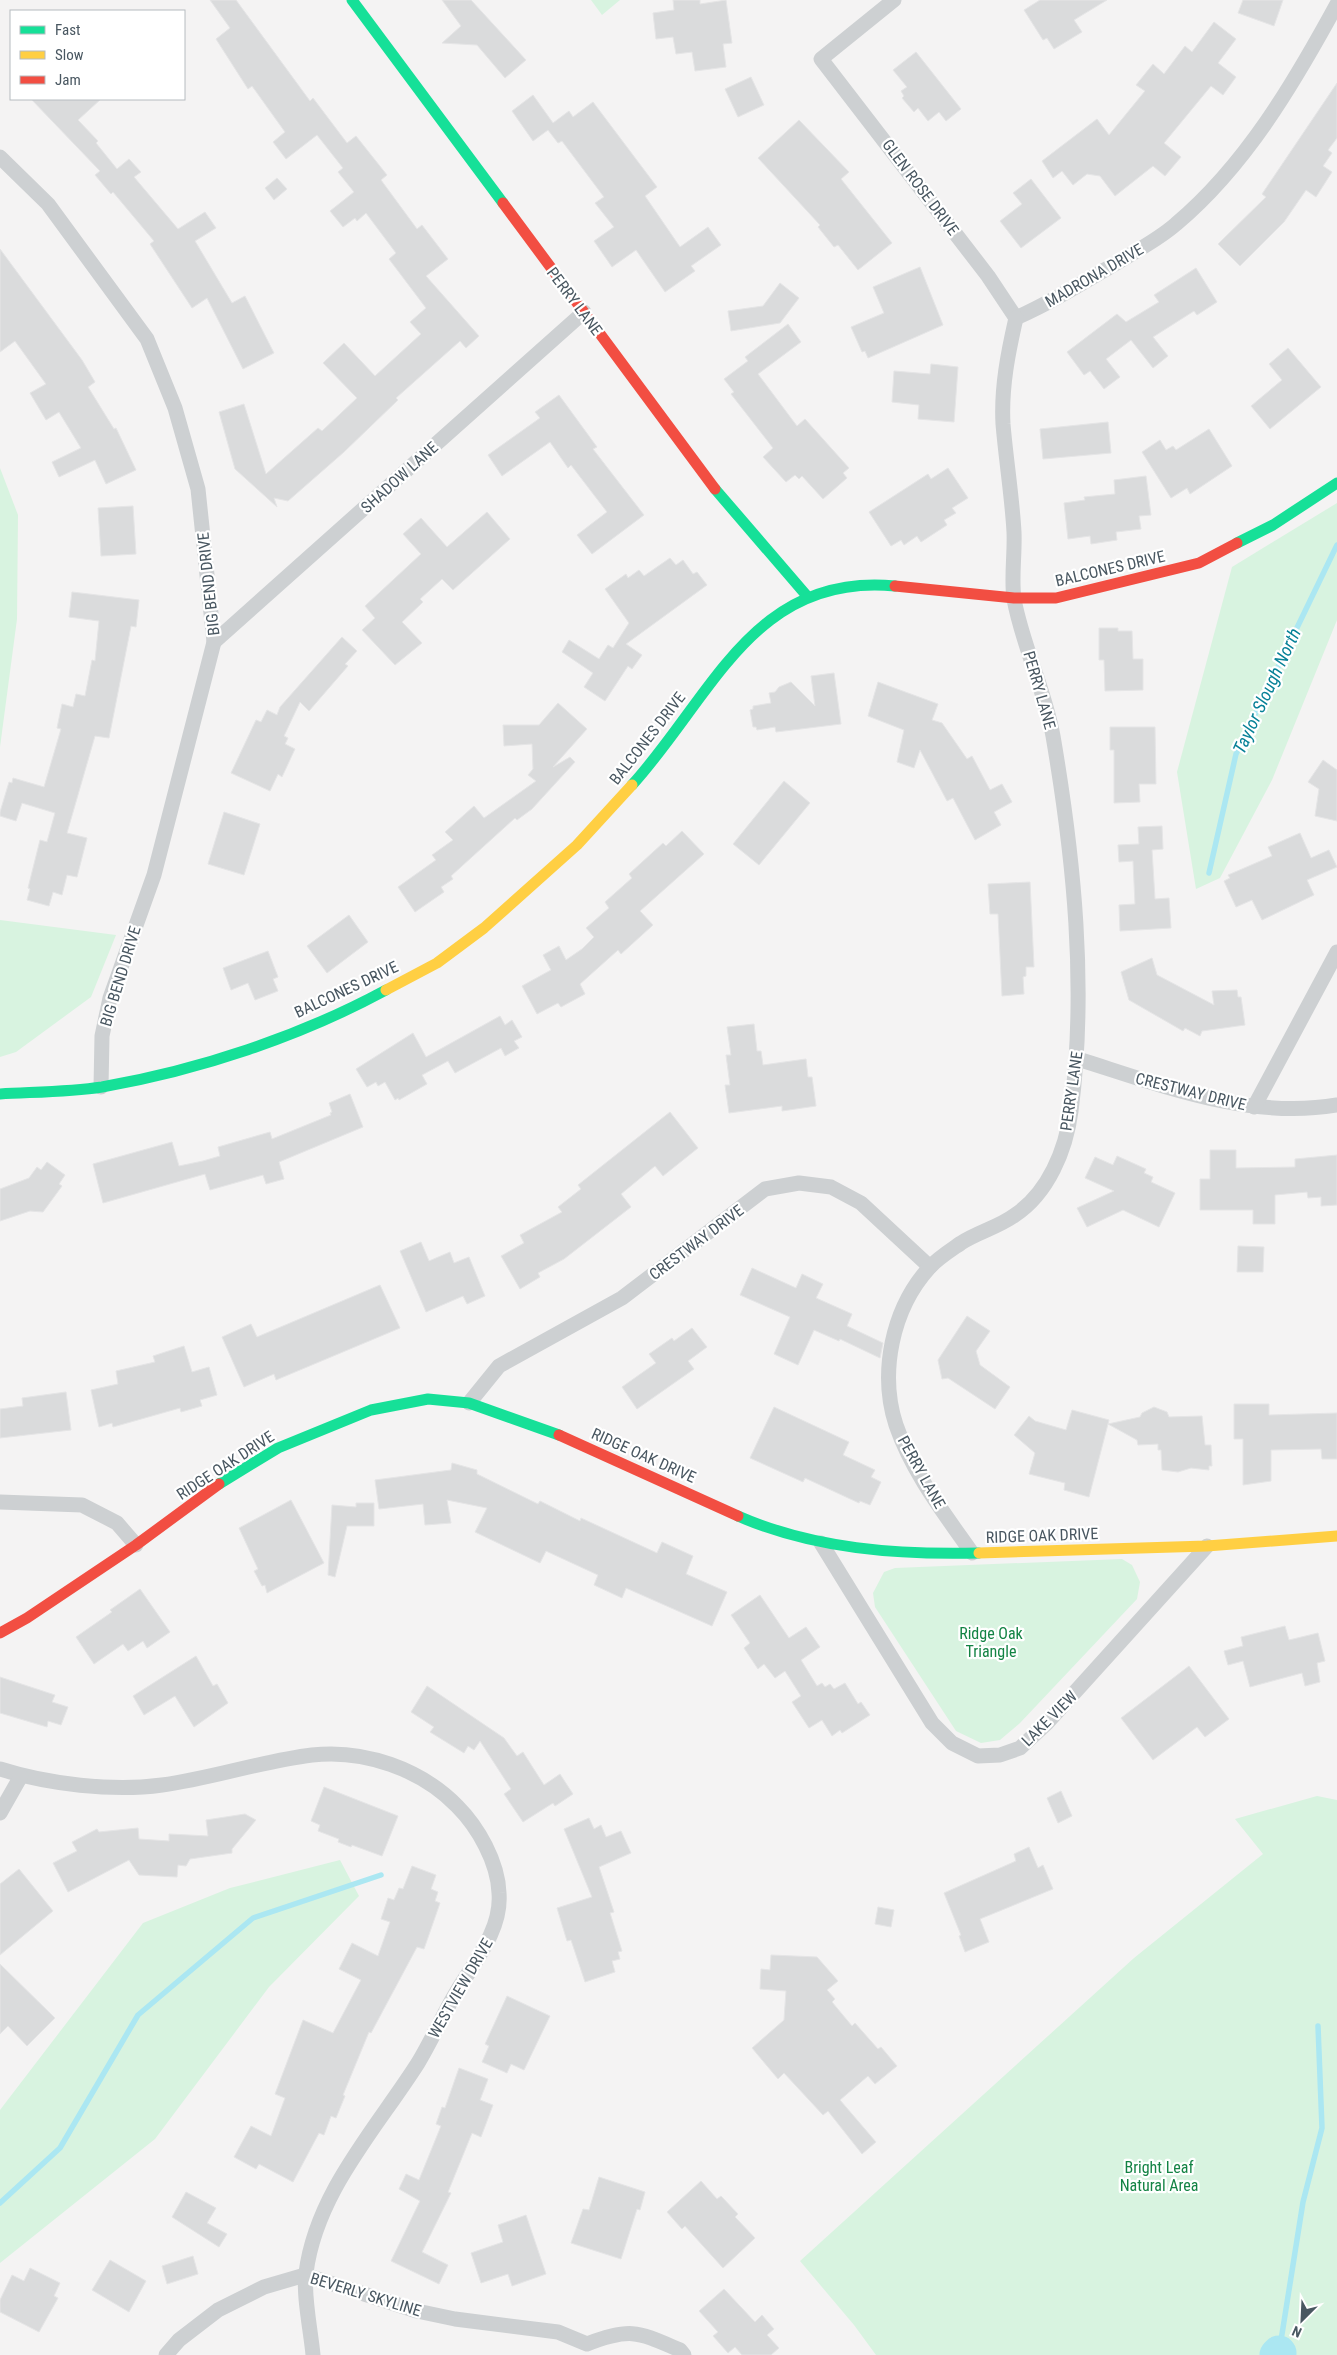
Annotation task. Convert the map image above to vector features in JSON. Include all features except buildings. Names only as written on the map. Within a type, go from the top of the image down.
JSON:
[{"type":"street","name":"PERRY LANE","points":[[352,0],[724,501],[807,596]]},
{"type":"street","name":"GLEN ROSE DRIVE","points":[[894,0],[821,59],[976,260],[1016,318]]},
{"type":"street","name":"MADRONA DRIVE","points":[[1016,318],[1047,304],[1139,250],[1175,225],[1211,192],[1257,134],[1305,63],[1337,4]]},
{"type":"street","name":"BIG BEND DRIVE","points":[[0,157],[48,204],[147,339],[175,408],[198,488],[214,642],[154,875],[110,998],[102,1036],[101,1087]]},
{"type":"street","name":"SHADOW LANE","points":[[214,642],[584,312]]},
{"type":"street","points":[[1014,598],[1014,532],[1003,421],[1005,368],[1016,318]]},
{"type":"street","name":"BALCONES DRIVE","points":[[0,1094],[101,1087],[172,1071],[248,1049],[325,1019],[377,995],[437,963],[484,928],[577,845],[645,770],[743,642],[767,620],[807,596],[844,586],[885,584],[1014,598],[1056,598],[1128,582],[1199,563],[1273,525],[1337,483]]},
{"type":"street","name":"PERRY LANE","points":[[972,1553],[913,1463],[896,1424],[888,1376],[892,1339],[904,1304],[930,1267],[964,1241],[1016,1215],[1040,1192],[1057,1162],[1070,1124],[1078,1059],[1078,964],[1069,842],[1052,731],[1014,598]]},
{"type":"street","points":[[1254,1107],[1337,952]]},
{"type":"street","name":"CRESTWAY DRIVE","points":[[1078,1059],[1202,1097],[1254,1107],[1295,1109],[1337,1105]]},
{"type":"street","name":"CRESTWAY DRIVE","points":[[469,1402],[499,1366],[622,1298],[765,1190],[799,1183],[831,1187],[861,1203],[930,1267]]},
{"type":"street","name":"RIDGE OAK DRIVE","points":[[0,1633],[27,1618],[136,1546],[213,1488],[278,1448],[371,1410],[428,1399],[469,1402],[544,1428],[759,1525],[821,1543],[870,1550],[972,1553],[1207,1546],[1337,1536]]},
{"type":"street","points":[[0,1502],[82,1505],[118,1524],[136,1546]]},
{"type":"street","name":"LAKE VIEW","points":[[821,1543],[932,1723],[952,1742],[978,1756],[1000,1754],[1020,1748],[1027,1742],[1047,1723],[1207,1546]]},
{"type":"street","name":"WESTVIEW DRIVE","points":[[0,1769],[22,1776],[87,1785],[161,1785],[314,1755],[358,1756],[400,1767],[407,1771],[444,1793],[473,1822],[490,1856],[500,1893],[493,1931],[453,1997],[418,2062],[334,2190],[315,2233],[305,2275],[313,2355]]},
{"type":"street","points":[[0,1813],[22,1776]]},
{"type":"street","name":"BEVERLY SKYLINE","points":[[166,2355],[179,2340],[218,2310],[264,2287],[305,2275],[418,2311],[455,2319],[558,2332],[585,2349],[611,2334],[639,2332],[680,2350],[684,2355]]},
{"type":"green space","points":[[591,0],[620,0],[602,15]]},
{"type":"green space","points":[[0,468],[18,515],[17,619],[0,747]]},
{"type":"green space","points":[[1337,503],[1337,620],[1272,780],[1220,878],[1196,889],[1177,772],[1232,567]]},
{"type":"green space","points":[[0,920],[116,935],[91,997],[16,1052],[0,1057]]},
{"type":"green space","name":"Ridge Oak Triangle","points":[[1122,1559],[1132,1565],[1140,1582],[1137,1599],[1020,1723],[1000,1740],[981,1743],[956,1731],[875,1607],[873,1593],[884,1572],[895,1568]]},
{"type":"green space","name":"Bright Leaf Natural Area","points":[[1317,1796],[1337,1800],[1337,2355],[876,2355],[854,2325],[800,2261],[1134,1958],[1263,1854],[1235,1819]]},
{"type":"green space","points":[[340,1860],[359,1896],[269,1987],[155,2139],[0,2263],[0,2110],[143,1923],[230,1888]]},
{"type":"waterway","name":"Taylor Slough North","points":[[1209,873],[1236,754],[1337,545]]},
{"type":"waterway","points":[[0,2203],[60,2148],[138,2015],[253,1918],[381,1875]]},
{"type":"waterway","points":[[1279,2353],[1303,2202],[1322,2128],[1318,2026]]},
{"type":"traffic: fast","points":[[352,0],[503,203]]},
{"type":"traffic: fast","points":[[1237,543],[1273,525],[1337,483]]},
{"type":"traffic: fast","points":[[715,489],[807,596]]},
{"type":"traffic: fast","points":[[632,785],[713,680],[741,647],[771,620],[806,599],[846,587],[895,586]]},
{"type":"traffic: fast","points":[[0,1094],[90,1089],[175,1071],[248,1050],[283,1037],[319,1023],[386,990]]},
{"type":"traffic: fast","points":[[219,1484],[278,1448],[371,1410],[428,1399],[469,1403],[559,1435]]},
{"type":"traffic: fast","points":[[738,1516],[796,1536],[856,1548],[918,1553],[979,1553]]},
{"type":"traffic: slow","points":[[386,990],[437,963],[484,928],[577,845],[632,785]]},
{"type":"traffic: slow","points":[[979,1553],[1207,1546],[1337,1536]]},
{"type":"traffic: jam","points":[[503,203],[715,489]]},
{"type":"traffic: jam","points":[[895,586],[1014,598],[1056,598],[1199,563],[1237,543]]},
{"type":"traffic: jam","points":[[559,1435],[738,1516]]},
{"type":"traffic: jam","points":[[0,1633],[27,1618],[136,1545],[219,1484]]}]
